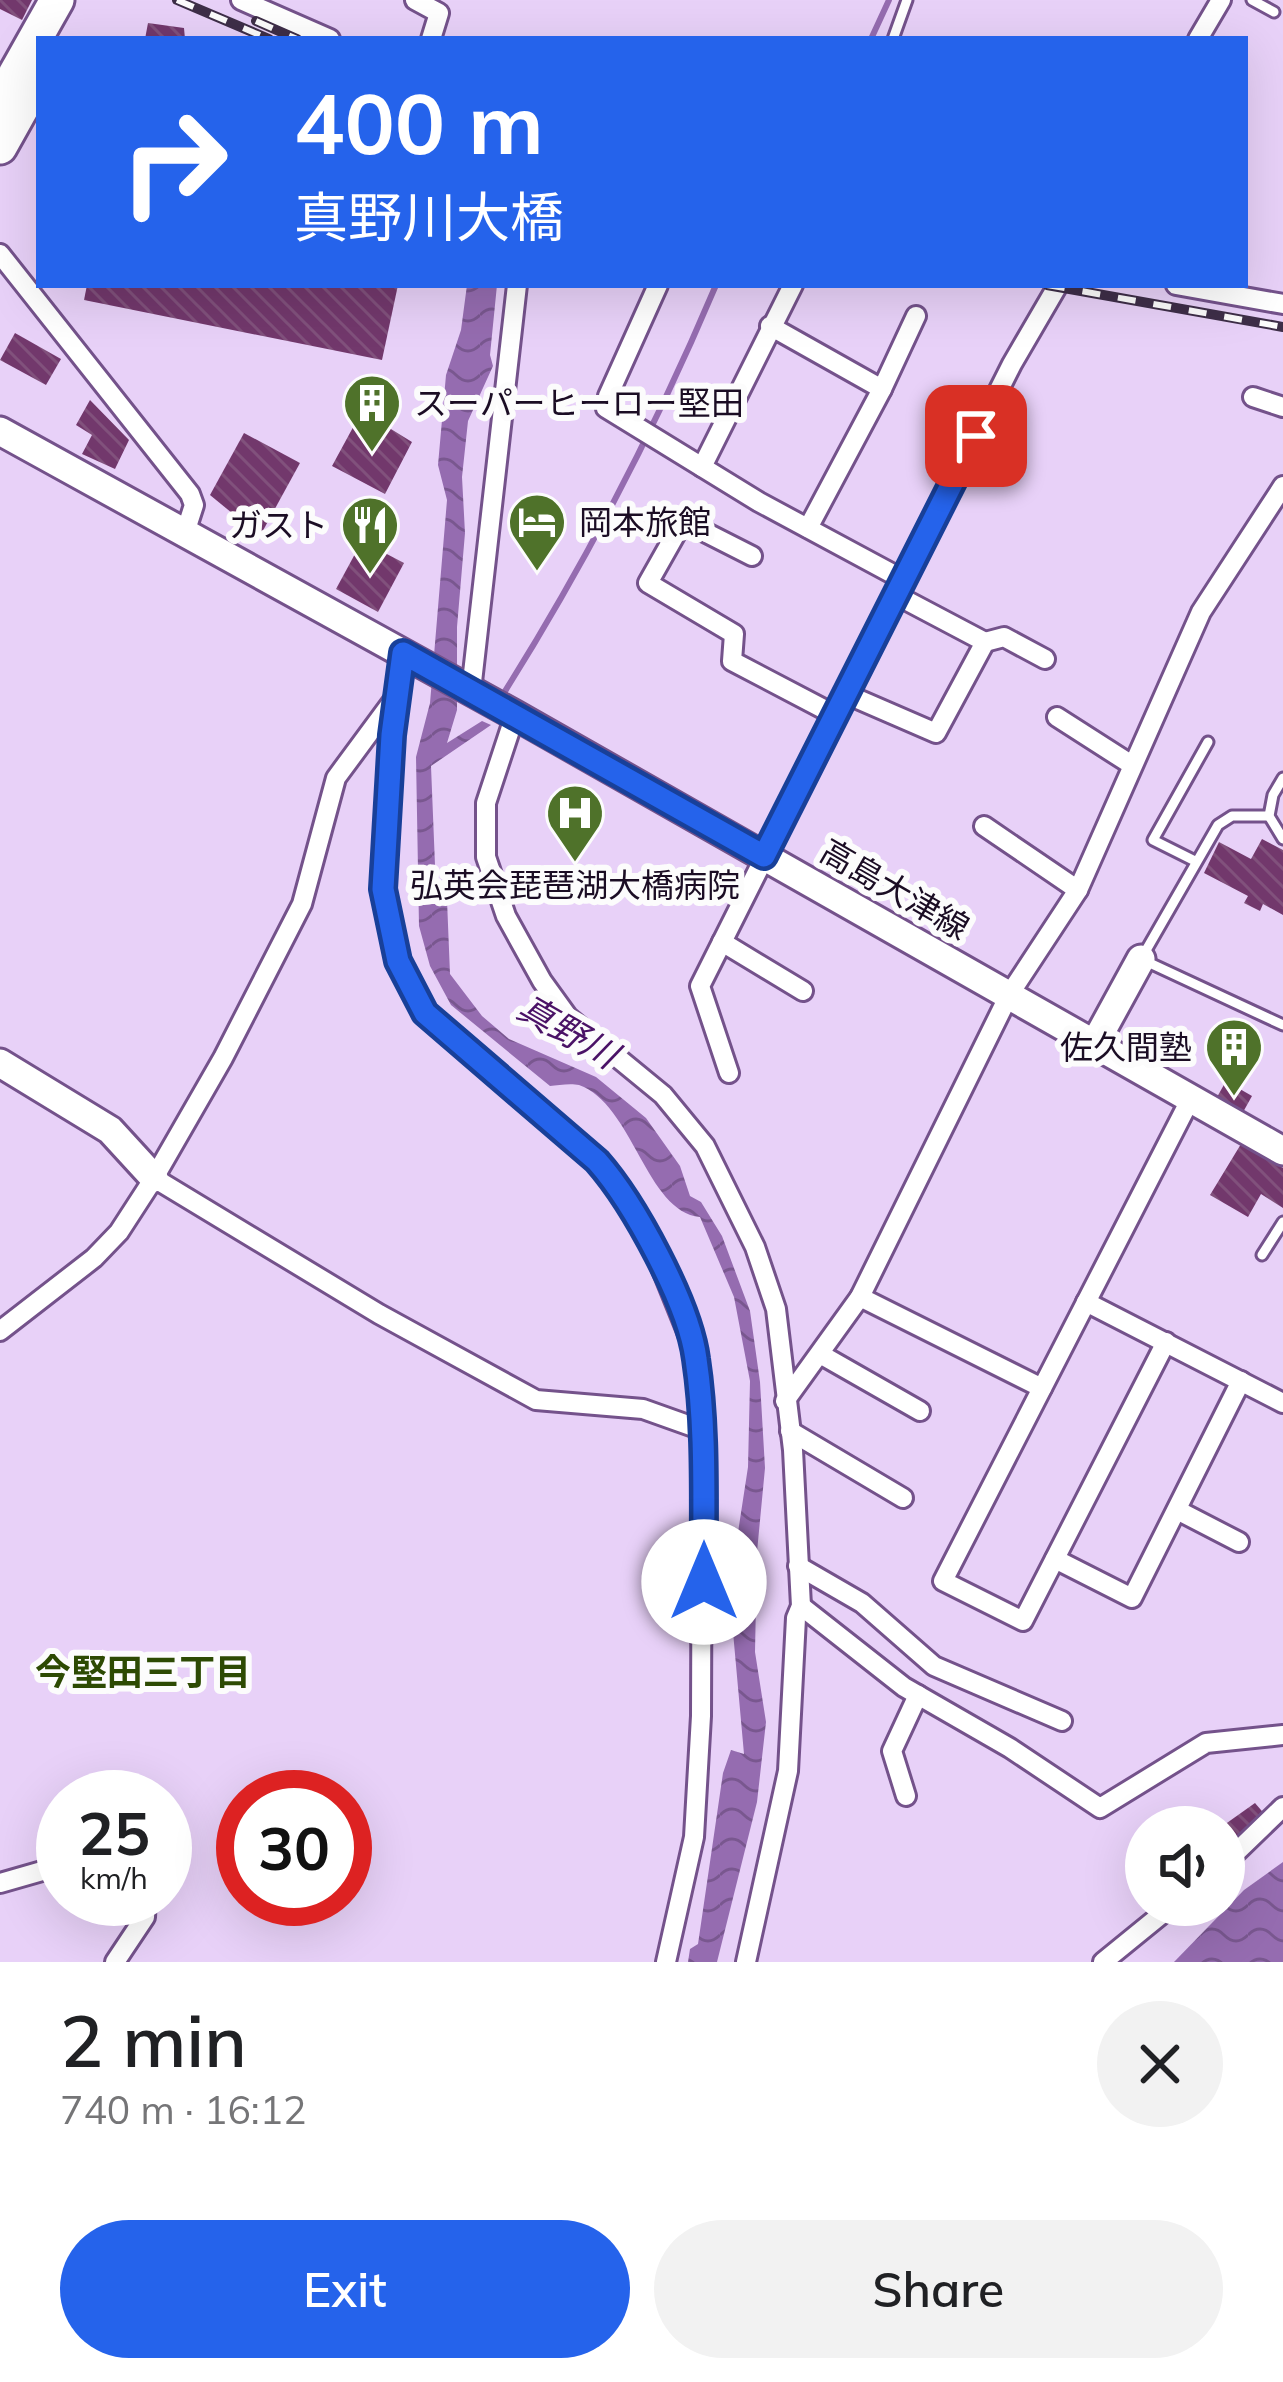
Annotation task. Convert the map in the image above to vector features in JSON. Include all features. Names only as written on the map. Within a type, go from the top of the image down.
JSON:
[{"type":"highway","points":[[37,36],[57,0]]},
{"type":"highway","points":[[63,36],[82,0]]},
{"type":"highway","points":[[0,101],[36,37]]},
{"type":"highway","points":[[0,147],[36,83]]},
{"type":"main road","points":[[0,430],[407,656]]},
{"type":"main road","name":"高島大津線","points":[[407,656],[1283,1151]]},
{"type":"main road","points":[[1095,1043],[1141,959]]},
{"type":"main road","points":[[0,1063],[110,1130],[154,1178]]},
{"type":"street","points":[[241,0],[323,36]]},
{"type":"street","points":[[415,0],[439,13],[431,36]]},
{"type":"street","points":[[1200,36],[1221,0]]},
{"type":"street","points":[[0,254],[190,494],[194,506],[184,533]]},
{"type":"street","points":[[471,691],[517,288]]},
{"type":"street","points":[[657,288],[606,408],[808,528],[985,642]]},
{"type":"street","points":[[701,467],[792,288]]},
{"type":"street","points":[[729,1073],[700,986],[1012,364],[1056,288]]},
{"type":"street","points":[[1193,288],[1283,304]]},
{"type":"street","points":[[808,528],[916,316]]},
{"type":"street","points":[[770,326],[882,389]]},
{"type":"street","points":[[1253,397],[1283,407]]},
{"type":"street","points":[[785,1402],[860,1297],[1009,995],[1078,890],[1201,612],[1283,486]]},
{"type":"street","points":[[752,556],[683,520],[648,583],[734,634],[731,661],[836,715]]},
{"type":"street","points":[[846,694],[936,734],[985,642],[1004,637],[1045,659]]},
{"type":"street","points":[[407,656],[398,694],[383,889],[398,961],[425,1013],[572,1136],[617,1184],[650,1240],[696,1354],[702,1430],[701,1694],[694,1837],[666,1962]]},
{"type":"street","points":[[0,1331],[94,1258],[119,1232],[154,1178],[223,1058],[302,904],[337,778],[398,694]]},
{"type":"street","points":[[514,715],[486,803],[486,857],[506,916],[568,1017],[663,1095],[705,1146],[755,1247],[776,1309],[790,1431],[801,1606],[796,1618],[788,1772],[746,1962]]},
{"type":"street","points":[[1058,717],[1132,765]]},
{"type":"street","points":[[984,826],[1078,890]]},
{"type":"street","points":[[722,942],[803,991]]},
{"type":"street","points":[[1166,1342],[1024,1621],[943,1581],[1192,1096]]},
{"type":"street","points":[[154,1178],[379,1314],[536,1400],[643,1409],[702,1430]]},
{"type":"street","points":[[860,1297],[1042,1388]]},
{"type":"street","points":[[1086,1302],[1283,1402]]},
{"type":"street","points":[[820,1354],[920,1411]]},
{"type":"street","points":[[1055,1559],[1132,1598],[1241,1381]]},
{"type":"street","points":[[790,1431],[903,1498]]},
{"type":"street","points":[[1177,1510],[1239,1542]]},
{"type":"street","points":[[798,1566],[862,1604],[934,1666],[1062,1721]]},
{"type":"street","points":[[801,1606],[918,1695],[1100,1808],[1206,1743],[1283,1735]]},
{"type":"street","points":[[906,1796],[892,1751],[918,1695]]},
{"type":"street","points":[[1245,1844],[1283,1807]]},
{"type":"street","points":[[0,1883],[36,1873]]},
{"type":"street","points":[[116,1962],[139,1926]]},
{"type":"street","points":[[1103,1962],[1147,1926]]},
{"type":"lane","points":[[894,36],[907,0]]},
{"type":"lane","points":[[1252,0],[1274,12]]},
{"type":"lane","points":[[1195,861],[1153,840],[1208,742]]},
{"type":"lane","points":[[1283,778],[1269,817],[1283,839]]},
{"type":"lane","points":[[1269,817],[1232,816],[1218,825],[1141,959],[1283,1025]]},
{"type":"lane","points":[[1262,1255],[1283,1222]]},
{"type":"water","points":[[467,288],[497,288],[493,366],[468,421],[462,477],[465,533],[457,627],[457,710],[447,743],[482,721],[491,725],[431,766],[436,890],[447,900],[450,974],[482,1016],[509,1039],[596,1077],[646,1118],[680,1166],[690,1196],[701,1202],[722,1236],[750,1311],[765,1468],[755,1652],[766,1722],[757,1802],[717,1962],[688,1962],[690,1949],[698,1944],[723,1773],[731,1750],[744,1754],[733,1632],[735,1552],[748,1467],[750,1381],[734,1297],[700,1217],[682,1211],[666,1197],[613,1113],[579,1085],[550,1086],[451,1005],[430,966],[419,926],[416,757],[430,703],[447,500],[438,465],[446,375],[461,330]]},
{"type":"water","points":[[1283,1862],[1283,1962],[1174,1962],[1209,1926],[1245,1926],[1245,1889]]},
{"type":"building","points":[[0,0],[32,0],[22,20],[0,9]]},
{"type":"building","points":[[148,23],[184,28],[185,36],[146,36]]},
{"type":"building","points":[[86,288],[397,288],[382,360],[84,300]]},
{"type":"building","points":[[15,333],[61,359],[46,385],[0,360]]},
{"type":"building","points":[[90,400],[129,440],[115,469],[82,454],[92,435],[76,425]]},
{"type":"building","name":"スーパーヒーロー堅田","points":[[357,420],[373,431],[378,421],[412,442],[385,494],[332,466]]},
{"type":"building","points":[[244,433],[300,463],[260,536],[210,495]]},
{"type":"building","name":"ガスト","points":[[362,541],[404,563],[378,612],[336,589]]},
{"type":"building","points":[[1262,839],[1283,850],[1283,915],[1263,904],[1260,911],[1244,903],[1248,896],[1204,873],[1219,842],[1251,859]]},
{"type":"building","name":"佐久間塾","points":[[1226,1081],[1252,1096],[1242,1114],[1216,1099]]},
{"type":"building","points":[[1241,1144],[1283,1168],[1283,1208],[1261,1194],[1248,1217],[1210,1195]]},
{"type":"building","points":[[1255,1803],[1267,1817],[1245,1835],[1245,1810]]},
{"type":"waterway","points":[[872,36],[889,0]]},
{"type":"waterway","points":[[502,696],[617,495],[715,288]]},
{"type":"railway","points":[[177,0],[262,36]]},
{"type":"railway","points":[[256,21],[290,36]]},
{"type":"railway","points":[[1064,288],[1283,327]]},
{"type":"place","name":"スーパーヒーロー堅田","points":[[372,454]]},
{"type":"place","name":"岡本旅館","points":[[537,573]]},
{"type":"place","name":"ガスト","points":[[370,576]]},
{"type":"place","name":"弘英会琵琶湖大橋病院","points":[[575,864]]},
{"type":"place","name":"佐久間塾","points":[[1234,1098]]},
{"type":"district","name":"今堅田三丁目","points":[[143,1672]]},
{"type":"route","points":[[704,1582],[696,1354],[650,1240],[617,1184],[597,1161],[425,1013],[398,961],[383,889],[392,735],[403,653],[764,856],[976,436]]},
{"type":"water label","name":"真野川","points":[[568,1031]]}]
